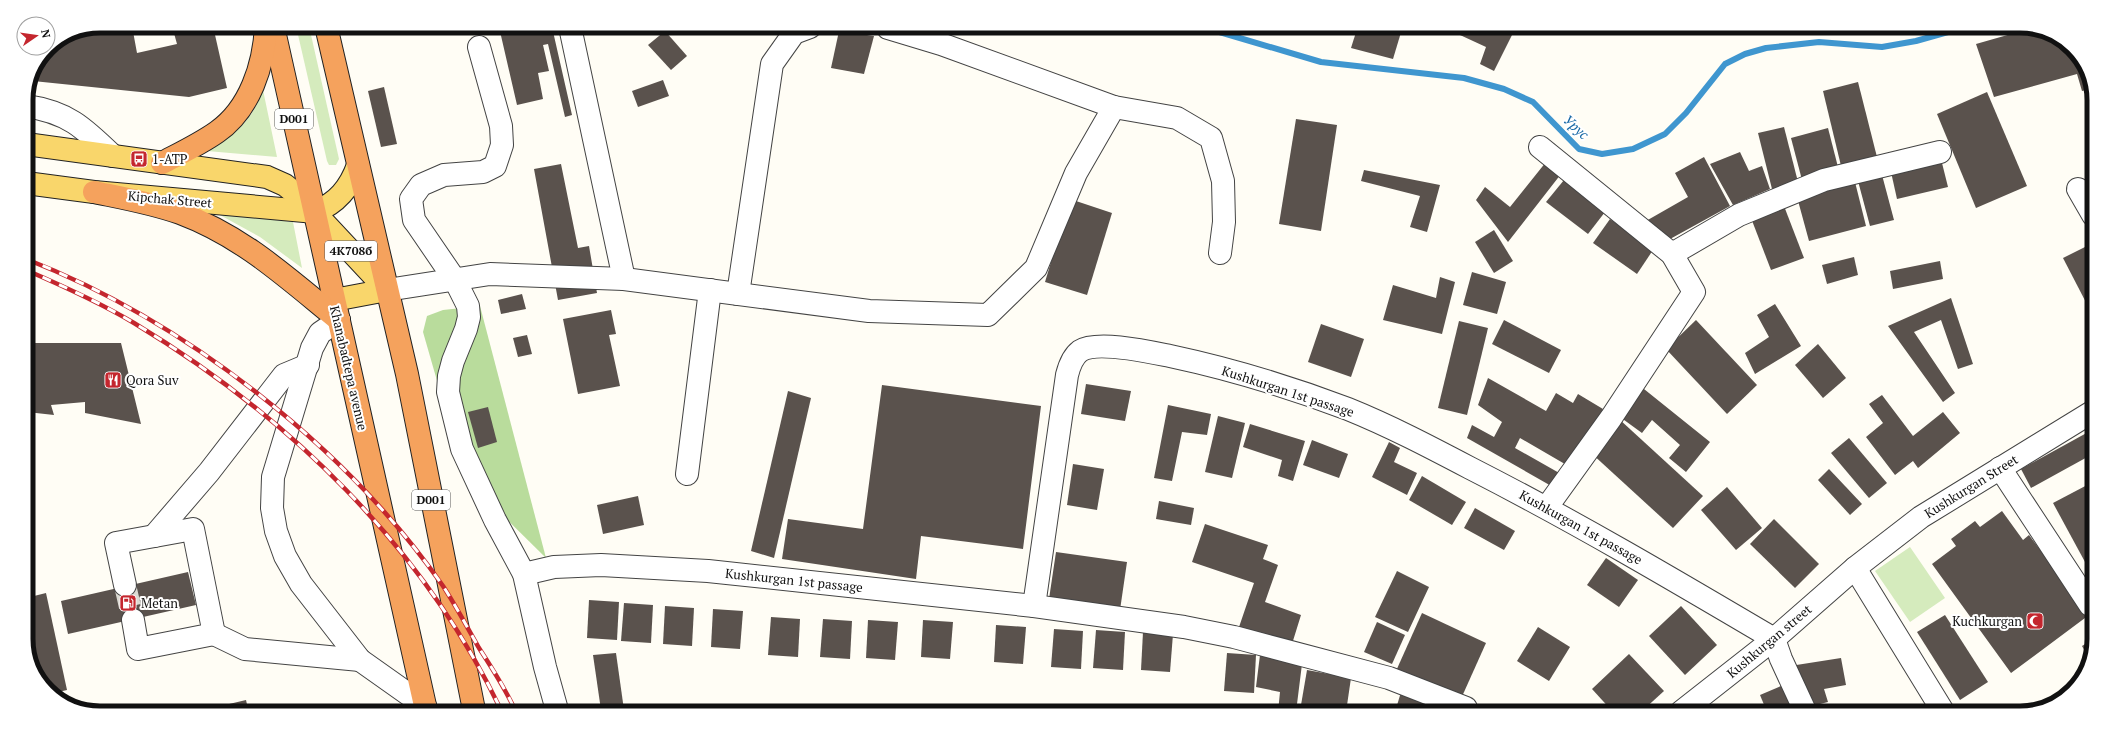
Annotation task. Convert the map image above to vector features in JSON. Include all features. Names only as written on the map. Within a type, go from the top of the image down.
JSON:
[{"type":"highway","points":[[162,163],[218,132],[232,119],[247,98],[254,82],[262,54],[265,33]]},
{"type":"highway","name":"Khanabadtepa avenue","points":[[275,33],[426,706]]},
{"type":"highway","name":"D001","points":[[328,33],[407,374],[473,706]]},
{"type":"highway","points":[[94,192],[160,206],[218,230],[269,261],[336,310]]},
{"type":"main road","points":[[33,145],[267,177],[293,191],[315,212],[332,204],[341,195],[349,185],[358,166]]},
{"type":"main road","name":"Kipchak Street","points":[[33,184],[94,192],[315,212]]},
{"type":"main road","name":"4К708б","points":[[315,212],[387,290]]},
{"type":"main road","points":[[336,310],[387,290]]},
{"type":"street","points":[[571,33],[624,279]]},
{"type":"street","points":[[738,294],[772,64],[794,33]]},
{"type":"street","points":[[904,33],[940,44],[1114,106],[1177,118],[1211,138],[1223,181],[1224,222],[1220,253]]},
{"type":"street","points":[[479,47],[500,126],[502,145],[495,166],[484,172],[444,175],[420,185],[411,199],[414,220],[456,280],[468,306],[469,317],[466,329],[453,361],[449,376],[448,392],[462,449],[495,520],[524,574],[545,667],[556,706]]},
{"type":"street","points":[[387,290],[490,274],[624,279],[869,311],[988,316],[1036,268],[1076,173],[1114,106]]},
{"type":"street","points":[[33,107],[46,109],[75,121],[113,156]]},
{"type":"street","points":[[1540,147],[1672,254],[1694,292],[1611,418],[1547,507]]},
{"type":"street","points":[[1672,254],[1738,214],[1824,180],[1940,152]]},
{"type":"street","points":[[2078,188],[2087,204]]},
{"type":"street","points":[[687,474],[710,290]]},
{"type":"street","points":[[336,310],[320,333],[312,348],[273,477],[272,508],[276,531],[285,556],[301,584],[360,660],[423,706]]},
{"type":"street","name":"Kushkurgan 1st passage","points":[[1034,606],[1067,375],[1075,356],[1080,352],[1093,347],[1134,350],[1187,360],[1264,380],[1308,394],[1391,428],[1547,507],[1774,639]]},
{"type":"street","points":[[154,536],[209,472],[284,375],[308,365]]},
{"type":"street","name":"Kushkurgan Street","points":[[1855,568],[1921,517],[2087,415]]},
{"type":"street","points":[[2000,468],[2087,600]]},
{"type":"street","points":[[125,585],[116,543],[192,529],[214,634]]},
{"type":"street","name":"Kushkurgan 1st passage","points":[[524,574],[554,567],[601,565],[708,571],[1034,606],[1184,627],[1234,637],[1389,678],[1461,706]]},
{"type":"street","points":[[1855,568],[1940,706]]},
{"type":"street","name":"Kushkurgan street","points":[[1689,706],[1774,639],[1855,568]]},
{"type":"street","points":[[133,620],[138,649],[214,634],[245,649],[360,660]]},
{"type":"street","points":[[1774,639],[1781,659],[1803,706]]},
{"type":"green space","points":[[298,33],[311,33],[339,159],[336,165],[329,165]]},
{"type":"green space","points":[[263,90],[277,157],[207,151],[226,140],[241,126],[254,110]]},
{"type":"green space","points":[[225,214],[293,222],[302,268],[260,237],[220,215]]},
{"type":"green space","points":[[480,306],[546,558],[465,478],[423,332],[427,316],[443,310]]},
{"type":"green space","points":[[1910,547],[1945,598],[1910,622],[1875,571]]},
{"type":"building","points":[[133,33],[137,53],[177,44],[174,33],[215,33],[227,88],[189,97],[36,81],[44,63],[50,56],[56,56],[56,50],[63,44],[87,34]]},
{"type":"building","points":[[500,33],[553,33],[572,115],[565,117],[548,44],[543,45],[549,71],[538,73],[543,99],[517,105]]},
{"type":"building","points":[[663,33],[667,33],[687,56],[671,70],[648,45]]},
{"type":"building","points":[[839,33],[853,33],[874,36],[864,74],[831,68]]},
{"type":"building","points":[[1356,33],[1401,33],[1393,59],[1351,48]]},
{"type":"building","points":[[1456,33],[1513,33],[1494,71],[1480,64],[1486,47]]},
{"type":"building","points":[[2014,33],[2033,34],[2049,40],[2061,47],[2073,59],[2078,67],[2086,90],[2082,91],[2077,74],[1994,97],[1976,44]]},
{"type":"building","points":[[663,80],[669,96],[638,107],[632,91]]},
{"type":"building","points":[[1858,82],[1878,161],[1842,170],[1823,91]]},
{"type":"building","points":[[384,87],[397,144],[381,147],[368,91]]},
{"type":"building","points":[[1987,92],[2027,186],[1976,208],[1937,114]]},
{"type":"building","points":[[1296,119],[1337,125],[1321,231],[1279,224]]},
{"type":"building","points":[[1784,127],[1798,182],[1772,189],[1758,133]]},
{"type":"building","points":[[1828,128],[1839,171],[1802,180],[1791,138]]},
{"type":"building","points":[[1740,152],[1749,171],[1762,166],[1770,189],[1733,205],[1710,164]]},
{"type":"building","points":[[1704,157],[1730,206],[1661,244],[1639,225],[1688,197],[1675,173]]},
{"type":"building","points":[[1941,159],[1948,187],[1897,199],[1891,172]]},
{"type":"building","points":[[1546,162],[1561,174],[1508,242],[1476,200],[1485,187],[1510,207]]},
{"type":"building","points":[[561,164],[578,248],[589,246],[597,293],[558,300],[534,169]]},
{"type":"building","points":[[1364,170],[1440,185],[1427,232],[1410,227],[1420,196],[1361,181]]},
{"type":"building","points":[[1882,175],[1894,220],[1870,226],[1858,181]]},
{"type":"building","points":[[1564,180],[1605,212],[1588,234],[1546,202]]},
{"type":"building","points":[[1855,182],[1866,226],[1809,241],[1797,197]]},
{"type":"building","points":[[1070,199],[1112,213],[1087,295],[1045,282]]},
{"type":"building","points":[[1784,206],[1804,258],[1771,270],[1751,218]]},
{"type":"building","points":[[1610,219],[1653,250],[1637,274],[1593,243]]},
{"type":"building","points":[[1494,230],[1513,261],[1494,273],[1475,242]]},
{"type":"building","points":[[2087,246],[2087,304],[2063,258]]},
{"type":"building","points":[[1854,257],[1858,275],[1827,284],[1822,265]]},
{"type":"building","points":[[1940,261],[1943,279],[1893,289],[1890,271]]},
{"type":"building","points":[[1472,272],[1506,282],[1497,314],[1463,305]]},
{"type":"building","points":[[1440,277],[1455,282],[1442,334],[1383,320],[1393,285],[1436,298]]},
{"type":"building","points":[[522,294],[526,309],[501,314],[498,300]]},
{"type":"building","points":[[1951,298],[1973,364],[1958,369],[1941,320],[1914,332],[1955,393],[1943,402],[1888,326]]},
{"type":"building","points":[[1775,304],[1801,346],[1755,374],[1745,353],[1769,337],[1757,315]]},
{"type":"building","points":[[611,310],[616,334],[609,335],[620,386],[578,394],[563,319]]},
{"type":"building","points":[[1504,320],[1561,350],[1549,373],[1492,344]]},
{"type":"building","points":[[1696,320],[1757,385],[1727,414],[1666,349]]},
{"type":"building","points":[[1459,321],[1488,328],[1467,415],[1438,408]]},
{"type":"building","points":[[1321,324],[1364,339],[1351,377],[1308,362]]},
{"type":"building","points":[[527,335],[532,354],[518,357],[513,338]]},
{"type":"building","points":[[33,343],[121,343],[141,424],[85,413],[85,402],[51,405],[54,415],[33,413]]},
{"type":"building","points":[[1818,344],[1846,378],[1823,398],[1795,365]]},
{"type":"building","points":[[1488,378],[1546,411],[1556,393],[1573,403],[1578,394],[1603,409],[1570,467],[1520,438],[1515,448],[1561,474],[1553,487],[1467,438],[1472,425],[1494,437],[1502,422],[1478,405]]},
{"type":"building","points":[[1086,384],[1131,391],[1125,421],[1081,414]]},
{"type":"building","points":[[882,385],[1041,406],[1023,549],[921,536],[916,579],[782,559],[788,519],[863,529]]},
{"type":"building","points":[[1639,385],[1710,442],[1686,472],[1669,458],[1680,445],[1652,420],[1642,433],[1620,417]]},
{"type":"building","points":[[788,391],[811,398],[774,558],[751,551]]},
{"type":"building","points":[[1882,395],[1913,436],[1943,412],[1960,433],[1918,468],[1913,461],[1895,475],[1866,437],[1883,423],[1869,404]]},
{"type":"building","points":[[1168,405],[1211,414],[1207,435],[1182,432],[1172,481],[1154,478]]},
{"type":"building","points":[[488,407],[497,442],[478,448],[468,412]]},
{"type":"building","points":[[1218,416],[1245,423],[1232,478],[1205,472]]},
{"type":"building","points":[[1619,419],[1703,496],[1673,528],[1590,452]]},
{"type":"building","points":[[1250,424],[1305,441],[1293,481],[1278,476],[1282,460],[1243,447]]},
{"type":"building","points":[[2087,433],[2087,457],[2031,488],[2021,469]]},
{"type":"building","points":[[1849,438],[1887,483],[1869,498],[1831,453]]},
{"type":"building","points":[[1312,440],[1348,454],[1339,478],[1303,465]]},
{"type":"building","points":[[1389,442],[1400,448],[1394,462],[1417,473],[1407,495],[1372,477]]},
{"type":"building","points":[[1073,464],[1104,469],[1097,510],[1067,505]]},
{"type":"building","points":[[1829,469],[1862,504],[1850,515],[1818,480]]},
{"type":"building","points":[[1422,476],[1466,502],[1452,525],[1409,500]]},
{"type":"building","points":[[2087,485],[2087,566],[2053,503]]},
{"type":"building","points":[[1727,487],[1762,528],[1736,550],[1701,510]]},
{"type":"building","points":[[638,496],[644,525],[603,534],[597,505]]},
{"type":"building","points":[[1159,501],[1194,508],[1191,525],[1156,519]]},
{"type":"building","points":[[1475,508],[1515,531],[1504,550],[1464,528]]},
{"type":"building","points":[[2002,511],[2023,540],[2029,535],[2087,612],[2087,616],[2011,673],[1932,564],[1956,546],[1951,539],[1975,521],[1980,527]]},
{"type":"building","points":[[1774,519],[1819,564],[1795,588],[1750,544]]},
{"type":"building","points":[[1205,524],[1268,545],[1263,559],[1278,565],[1265,602],[1301,615],[1292,644],[1238,630],[1254,583],[1192,562]]},
{"type":"building","points":[[1056,552],[1127,562],[1120,610],[1049,599]]},
{"type":"building","points":[[1606,558],[1638,580],[1619,607],[1587,585]]},
{"type":"building","points":[[1397,571],[1429,587],[1408,632],[1375,617]]},
{"type":"building","name":"Metan","points":[[188,572],[196,605],[68,634],[61,601]]},
{"type":"building","points":[[46,593],[67,690],[59,692],[47,680],[38,664],[33,643],[33,596]]},
{"type":"building","points":[[589,600],[619,602],[617,640],[587,638]]},
{"type":"building","points":[[624,603],[653,605],[651,643],[621,641]]},
{"type":"building","points":[[665,606],[694,608],[692,646],[663,644]]},
{"type":"building","points":[[1681,606],[1717,645],[1685,675],[1649,636]]},
{"type":"building","points":[[713,609],[743,611],[740,649],[711,647]]},
{"type":"building","points":[[1422,613],[1486,643],[1460,701],[1396,671]]},
{"type":"building","points":[[1945,615],[1988,682],[1960,700],[1917,632]]},
{"type":"building","points":[[771,617],[800,619],[798,657],[768,655]]},
{"type":"building","points":[[823,619],[852,621],[850,659],[820,657]]},
{"type":"building","points":[[868,620],[898,622],[895,660],[866,658]]},
{"type":"building","points":[[923,620],[953,622],[950,659],[921,657]]},
{"type":"building","points":[[1377,622],[1405,635],[1392,664],[1364,652]]},
{"type":"building","points":[[996,625],[1026,627],[1023,664],[994,662]]},
{"type":"building","points":[[1538,627],[1570,647],[1549,681],[1517,661]]},
{"type":"building","points":[[1054,629],[1083,631],[1081,669],[1051,667]]},
{"type":"building","points":[[1096,630],[1125,632],[1123,670],[1093,668]]},
{"type":"building","points":[[1143,632],[1173,634],[1170,672],[1141,670]]},
{"type":"building","points":[[2087,643],[2086,653],[2082,646]]},
{"type":"building","points":[[616,653],[623,706],[600,706],[593,655]]},
{"type":"building","points":[[1227,653],[1256,655],[1254,693],[1224,691]]},
{"type":"building","points":[[1629,654],[1664,691],[1648,706],[1608,706],[1592,689]]},
{"type":"building","points":[[1260,655],[1302,664],[1297,706],[1279,706],[1280,692],[1256,687]]},
{"type":"building","points":[[1841,658],[1846,685],[1824,689],[1828,702],[1808,706],[1790,666]]},
{"type":"building","points":[[1307,670],[1351,678],[1347,706],[1301,705]]},
{"type":"building","points":[[1788,683],[1797,706],[1765,706],[1760,695]]},
{"type":"building","points":[[1401,692],[1437,706],[1397,706]]},
{"type":"building","points":[[246,700],[247,706],[221,706]]},
{"type":"waterway","name":"Урус","points":[[1223,33],[1321,62],[1464,78],[1504,89],[1533,102],[1579,149],[1602,154],[1633,149],[1665,134],[1686,113],[1725,64],[1745,54],[1766,48],[1819,42],[1882,47],[1916,41],[1944,33]]},
{"type":"tunnel","points":[[125,585],[133,620]]},
{"type":"railway","points":[[33,262],[86,285],[144,317],[202,353],[257,393],[310,437],[359,485],[403,534],[443,586],[503,686],[513,706]]},
{"type":"railway","points":[[33,273],[94,301],[134,323],[191,360],[245,400],[297,443],[346,490],[391,540],[432,593],[469,650],[499,706]]},
{"type":"place","name":"1-ATP","points":[[139,159]]},
{"type":"place","name":"Qora Suv","points":[[113,380]]},
{"type":"place","name":"Metan","points":[[128,603]]},
{"type":"place","name":"Kuchkurgan","points":[[2035,621]]}]
